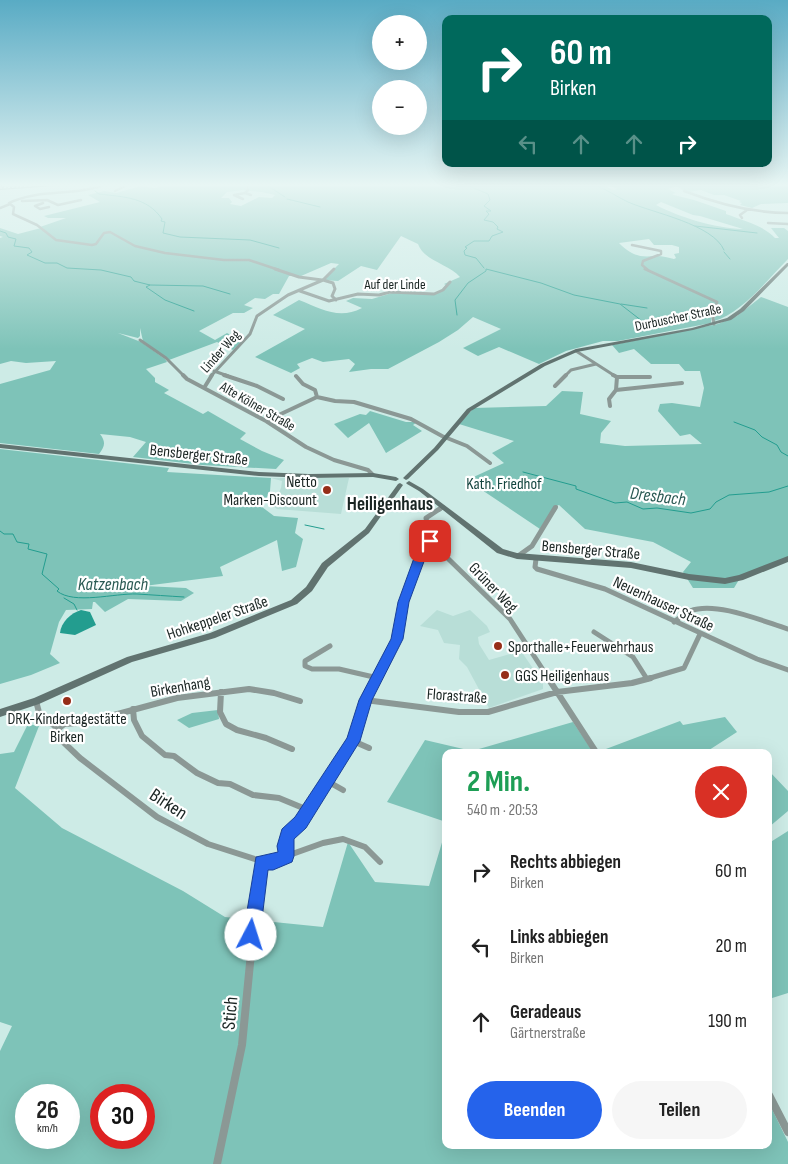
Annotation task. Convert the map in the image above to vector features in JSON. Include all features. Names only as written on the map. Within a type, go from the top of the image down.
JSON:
[{"type":"main road","name":"Durbuscher Straße","points":[[446,437],[474,406],[551,360],[576,351],[714,324],[733,317],[788,264]]},
{"type":"main road","points":[[398,482],[408,480],[446,437]]},
{"type":"main road","name":"Bensberger Straße","points":[[0,446],[267,475],[373,475],[398,482]]},
{"type":"main road","name":"Bensberger Straße","points":[[408,480],[500,551],[517,556],[631,565],[690,578],[725,580],[740,578],[788,559]]},
{"type":"main road","name":"Hohkeppeler Straße","points":[[0,713],[36,700],[130,659],[212,636],[294,602],[310,589],[325,565],[370,527],[398,482]]},
{"type":"street","points":[[58,240],[86,246],[95,244],[98,240]]},
{"type":"street","points":[[125,240],[136,246],[165,253],[222,260],[249,260],[302,278],[323,280],[333,283],[335,289],[332,296],[336,300]]},
{"type":"street","points":[[632,245],[662,251],[661,254],[642,261],[644,268],[717,302],[713,317],[714,324]]},
{"type":"street","name":"Linder Weg","points":[[204,388],[214,371],[250,334],[255,317],[288,295],[323,280],[334,269]]},
{"type":"street","name":"Auf der Linde","points":[[300,290],[326,301],[358,294],[379,295],[390,292],[434,294],[443,290],[450,282]]},
{"type":"street","name":"Alte Kölner Straße","points":[[140,340],[166,358],[182,375],[266,421],[314,452],[368,470],[373,475]]},
{"type":"street","points":[[576,351],[617,377],[650,377]]},
{"type":"street","points":[[555,386],[571,370],[597,364]]},
{"type":"street","points":[[214,371],[257,386],[283,399]]},
{"type":"street","points":[[296,376],[302,384],[315,390],[317,397]]},
{"type":"street","points":[[616,390],[617,377]]},
{"type":"street","points":[[610,406],[610,396],[616,390],[660,384],[682,384]]},
{"type":"street","points":[[266,421],[317,397],[358,403],[405,416],[467,446],[490,463]]},
{"type":"street","points":[[286,856],[286,837],[300,822],[353,741],[365,700],[397,639],[403,602],[424,547],[430,541],[426,518],[443,507]]},
{"type":"street","points":[[517,556],[532,546],[556,507]]},
{"type":"street","name":"Grüner Weg","points":[[430,541],[510,619],[594,749]]},
{"type":"street","name":"Neuenhauser Straße","points":[[536,559],[535,566],[538,569],[605,589],[757,660],[788,670]]},
{"type":"street","points":[[674,622],[691,611],[706,609],[719,610],[788,629]]},
{"type":"street","points":[[594,632],[633,658],[647,679]]},
{"type":"street","name":"Florastraße","points":[[365,700],[476,713],[496,711],[557,692],[632,683],[684,668],[700,634]]},
{"type":"street","points":[[330,646],[305,661],[305,666],[312,669],[339,670],[378,678]]},
{"type":"street","name":"Birkenhang","points":[[56,726],[62,719],[66,724],[88,722],[177,698],[249,689],[262,690],[300,701]]},
{"type":"street","points":[[221,692],[220,712],[223,720],[232,728],[248,735],[260,736],[292,749]]},
{"type":"street","name":"Birken","points":[[36,700],[40,716],[56,726],[58,737],[80,758],[156,817],[208,844],[261,862]]},
{"type":"street","points":[[132,709],[134,720],[142,736],[165,755],[177,758],[197,773],[218,783],[230,784],[253,794],[279,798],[308,810]]},
{"type":"street","points":[[353,741],[369,748]]},
{"type":"street","points":[[327,781],[343,790]]},
{"type":"street","points":[[261,862],[273,862],[322,843],[343,839],[365,846],[380,862]]},
{"type":"street","name":"Stich","points":[[217,1164],[242,1045],[253,916],[261,862]]},
{"type":"street","points":[[772,1101],[788,1132]]},
{"type":"shaded area","points":[[271,478],[349,478],[341,514],[277,509],[273,506],[282,481]]},
{"type":"shaded area","points":[[81,610],[90,612],[96,625],[75,635],[60,633],[62,625],[67,618]]},
{"type":"shaded area","name":"GGS Heiligenhaus","points":[[437,610],[453,616],[470,610],[487,626],[490,632],[478,637],[479,644],[489,660],[521,651],[543,683],[543,689],[489,708],[467,667],[459,659],[460,645],[444,643],[438,630],[420,626]]},
{"type":"green space","points":[[0,240],[398,240],[377,270],[361,266],[338,281],[323,280],[339,264],[331,263],[301,276],[289,276],[279,294],[273,294],[265,299],[255,298],[244,305],[253,308],[244,313],[233,313],[199,331],[215,340],[227,333],[242,341],[233,350],[217,342],[169,360],[143,341],[140,328],[140,336],[138,338],[118,333],[141,342],[165,359],[167,362],[146,369],[155,378],[155,382],[169,390],[164,393],[203,414],[208,411],[246,433],[240,439],[284,460],[276,469],[202,465],[133,457],[146,442],[130,437],[100,434],[104,444],[99,454],[0,443],[0,384],[50,370],[56,361],[26,363],[11,361],[0,364]]},
{"type":"green space","points":[[410,240],[639,240],[619,243],[627,250],[639,256],[659,256],[674,259],[676,258],[674,254],[679,253],[679,247],[654,245],[650,240],[788,240],[788,259],[735,311],[714,321],[715,315],[712,314],[711,323],[618,341],[603,341],[566,351],[539,364],[499,347],[478,356],[463,348],[501,329],[473,317],[458,330],[439,342],[388,369],[349,372],[355,364],[349,359],[323,362],[312,358],[297,364],[300,368],[291,373],[255,357],[305,329],[273,315],[299,300],[330,312],[346,313],[362,308],[346,301],[353,298],[372,299],[392,293],[439,293],[446,285],[444,284],[460,277],[431,258],[421,250],[418,244]]},
{"type":"green space","name":"Kath. Friedhof","points":[[761,297],[788,307],[788,559],[740,578],[734,588],[693,588],[683,572],[691,562],[653,542],[585,529],[559,505],[554,507],[540,529],[467,480],[504,463],[492,453],[514,441],[459,424],[474,408],[546,406],[562,391],[583,392],[580,414],[611,421],[601,433],[600,443],[625,446],[702,444],[690,434],[680,436],[658,411],[660,404],[672,403],[700,407],[704,388],[700,371],[685,371],[679,364],[651,364],[634,349],[619,353],[612,345],[718,324],[737,316]]},
{"type":"green space","points":[[370,411],[406,422],[417,422],[413,425],[422,431],[386,453],[369,423],[348,438],[334,424],[360,414],[366,415]]},
{"type":"green space","points":[[0,449],[169,468],[167,472],[271,478],[270,491],[262,507],[274,516],[298,518],[295,533],[303,539],[296,567],[282,571],[277,540],[220,567],[223,576],[144,586],[186,588],[194,593],[181,601],[128,599],[105,612],[95,602],[93,602],[92,609],[66,610],[59,622],[50,654],[60,663],[31,675],[0,684]]},
{"type":"green space","points":[[218,710],[219,719],[189,728],[177,720],[192,713]]},
{"type":"green space","points":[[725,717],[737,732],[711,749],[606,749],[680,721],[683,725]]},
{"type":"green space","points":[[573,722],[591,749],[479,749]]},
{"type":"green space","points":[[28,724],[39,726],[15,788],[62,828],[183,891],[225,917],[323,927],[348,842],[375,882],[429,886],[442,842],[442,1149],[772,1149],[772,1109],[788,1142],[788,1164],[0,1164],[0,1051],[12,1026],[0,1022],[0,754],[14,752]]},
{"type":"green space","points":[[425,740],[463,749],[442,749],[442,821],[387,802]]},
{"type":"green space","points":[[772,774],[788,791],[788,811],[772,824]]},
{"type":"green space","points":[[788,831],[788,993],[772,998],[772,841]]},
{"type":"waterway","points":[[16,240],[14,246],[29,248],[32,252],[27,255],[45,263],[57,263],[67,268],[101,270],[131,277],[134,281],[150,285]]},
{"type":"waterway","points":[[251,240],[279,248]]},
{"type":"waterway","points":[[484,268],[476,258],[465,255],[464,251],[467,248],[465,247],[474,241],[489,240]]},
{"type":"waterway","points":[[717,240],[724,250]]},
{"type":"waterway","points":[[724,252],[730,259]]},
{"type":"waterway","points":[[457,315],[455,300],[468,283],[486,271],[486,269],[541,283],[574,295],[620,304],[642,321]]},
{"type":"waterway","points":[[150,285],[203,286],[230,294]]},
{"type":"waterway","points":[[150,285],[146,287],[165,300],[194,311]]},
{"type":"waterway","points":[[621,304],[647,308]]},
{"type":"waterway","points":[[734,422],[755,430],[762,437],[777,445],[781,452],[788,456]]},
{"type":"waterway","name":"Dresbach","points":[[523,472],[576,486],[576,489],[615,503],[627,502],[643,509],[657,508],[691,513],[710,509],[716,502],[729,495],[769,492],[788,486]]},
{"type":"waterway","points":[[305,525],[324,529]]},
{"type":"waterway","name":"Katzenbach","points":[[0,531],[4,534],[13,534],[17,542],[29,544],[28,549],[47,554],[42,574],[59,589],[57,591],[64,595],[84,598],[128,594],[184,597]]},
{"type":"waterway","points":[[64,598],[74,604],[77,610]]},
{"type":"place","name":"Netto Marken-Discount","points":[[327,490]]},
{"type":"place","name":"Sporthalle+Feuerwehrhaus","points":[[498,646]]},
{"type":"place","name":"GGS Heiligenhaus","points":[[505,675]]},
{"type":"place","name":"DRK-Kindertagestätte Birken","points":[[67,701]]},
{"type":"district","name":"Heiligenhaus","points":[[390,503]]},
{"type":"route","points":[[251,935],[261,862],[273,862],[286,856],[286,837],[296,828],[353,741],[365,700],[388,660],[397,639],[403,602],[424,547],[430,541]]}]
